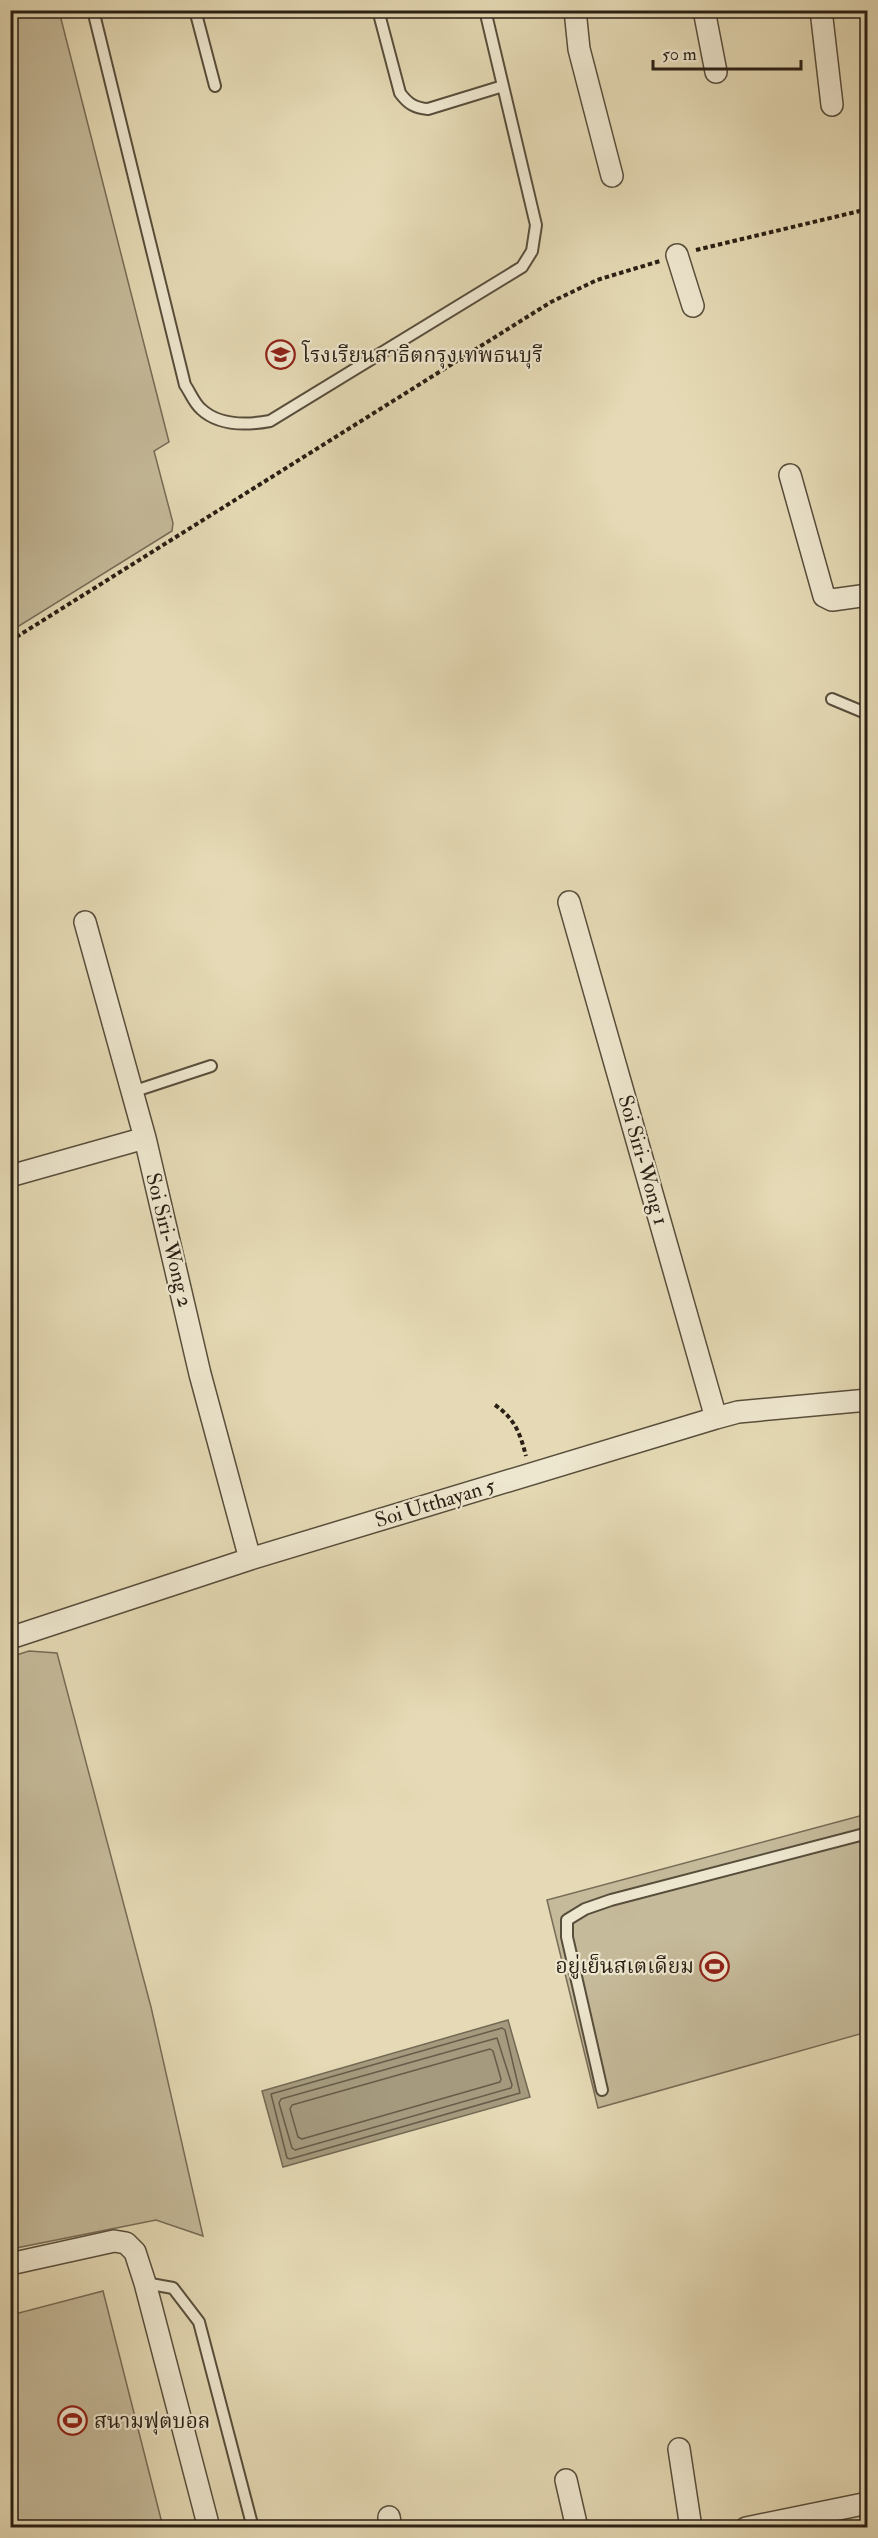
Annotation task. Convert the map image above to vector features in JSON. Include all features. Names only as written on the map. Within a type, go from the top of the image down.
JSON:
[{"type":"street","points":[[575,10],[579,49],[612,176]]},
{"type":"street","points":[[704,10],[716,72]]},
{"type":"street","points":[[821,10],[832,105]]},
{"type":"street","points":[[678,255],[693,306]]},
{"type":"street","points":[[790,475],[824,596],[832,600],[867,595]]},
{"type":"street","name":"Soi Siri-Wong 1","points":[[569,902],[716,1418]]},
{"type":"street","name":"Soi Siri-Wong 2","points":[[85,922],[145,1138],[200,1374],[250,1559]]},
{"type":"street","points":[[10,1176],[145,1138]]},
{"type":"street","name":"Soi Utthayan 5","points":[[10,1638],[250,1559],[716,1418],[738,1413],[867,1400]]},
{"type":"street","points":[[10,2264],[99,2243],[126,2243],[135,2252],[209,2528]]},
{"type":"street","points":[[679,2449],[691,2528]]},
{"type":"street","points":[[566,2480],[577,2528]]},
{"type":"street","points":[[746,2528],[867,2503]]},
{"type":"lane","points":[[93,10],[185,384],[201,409],[226,422],[250,425],[270,422],[522,267],[532,251],[536,225],[485,10]]},
{"type":"lane","points":[[195,10],[215,86]]},
{"type":"lane","points":[[378,10],[400,93],[412,105],[428,109],[503,86]]},
{"type":"lane","points":[[832,699],[867,714]]},
{"type":"lane","points":[[132,1092],[211,1066]]},
{"type":"lane","points":[[602,2090],[567,1937],[567,1920],[585,1909],[610,1900],[867,1833]]},
{"type":"lane","points":[[145,2283],[173,2288],[199,2322],[253,2528]]},
{"type":"path","points":[[10,641],[551,302],[597,280],[678,255],[867,209]]},
{"type":"path","points":[[495,1405],[509,1415],[520,1431],[531,1474]]},
{"type":"shaded area","points":[[11,10],[59,11],[169,442],[154,451],[173,523],[172,531],[11,631]]},
{"type":"shaded area","points":[[29,1651],[57,1653],[151,2007],[203,2236],[156,2220],[11,2249],[10,1657]]},
{"type":"shaded area","name":"อยู่เย็นสเตเดียม","points":[[867,1814],[867,2032],[598,2108],[547,1900]]},
{"type":"shaded area","name":"สนามฟุตบอล","points":[[103,2291],[163,2527],[11,2527],[11,2315]]},
{"type":"water","points":[[508,2020],[530,2097],[283,2167],[262,2091]]},
{"type":"place","name":"โรงเรียนสาธิตกรุงเทพธนบุรี","points":[[281,355]]},
{"type":"place","name":"อยู่เย็นสเตเดียม","points":[[715,1966]]},
{"type":"place","name":"สนามฟุตบอล","points":[[73,2421]]}]
